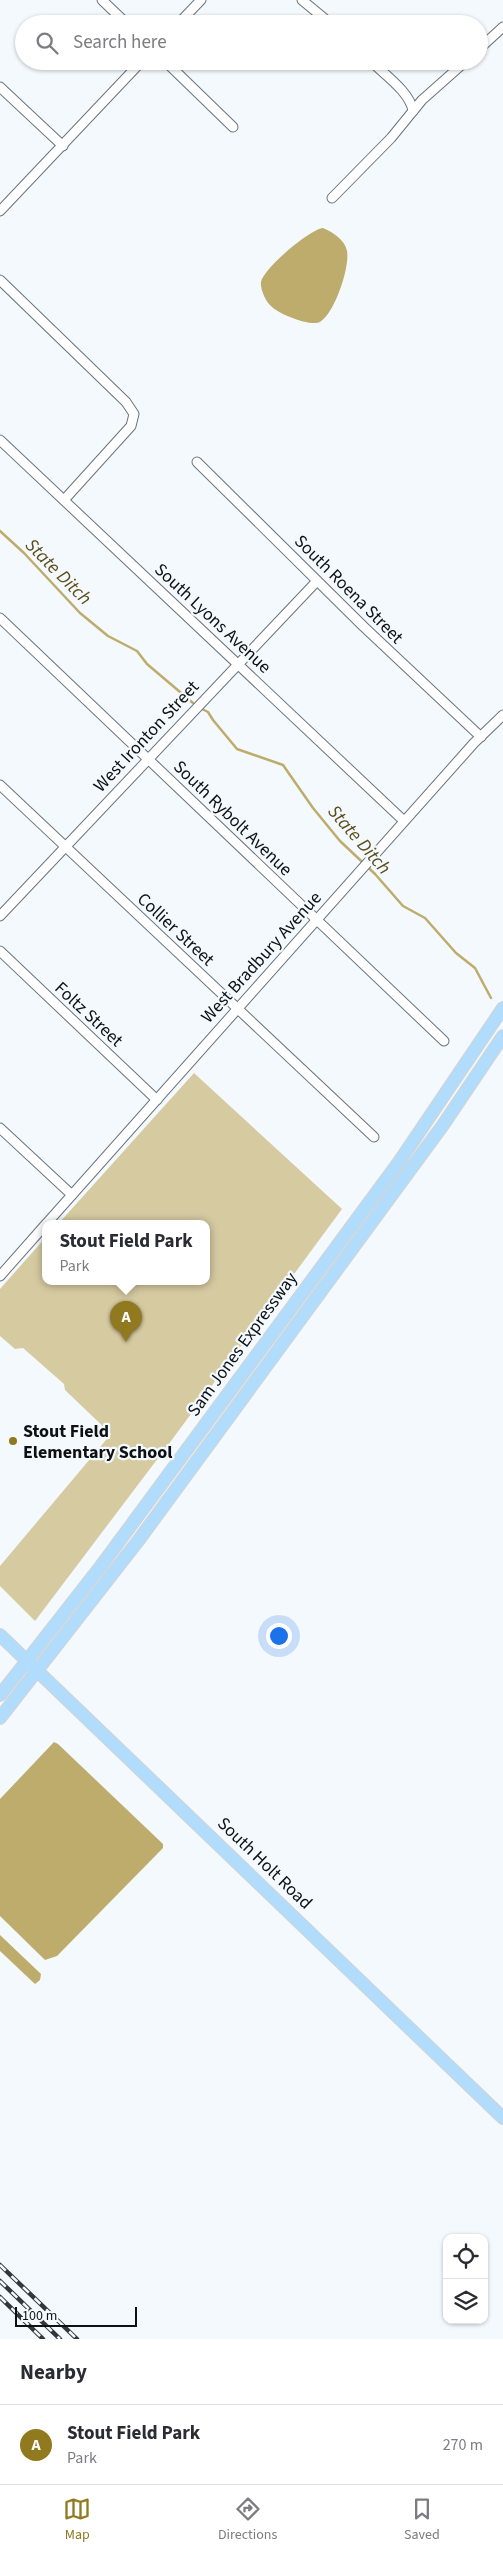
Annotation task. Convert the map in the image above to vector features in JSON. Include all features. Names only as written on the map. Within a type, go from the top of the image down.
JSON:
[{"type":"main road","name":"Sam Jones Expressway","points":[[0,1694],[101,1566],[399,1162],[503,1008]]},
{"type":"main road","name":"Sam Jones Expressway","points":[[0,1718],[39,1672],[138,1541],[443,1125],[503,1036]]},
{"type":"main road","name":"South Holt Road","points":[[0,1635],[503,2118]]},
{"type":"street","points":[[102,0],[117,15]]},
{"type":"street","points":[[187,15],[201,0]]},
{"type":"street","points":[[302,0],[320,15]]},
{"type":"street","points":[[488,41],[503,28]]},
{"type":"street","points":[[0,211],[134,70]]},
{"type":"street","points":[[174,70],[233,127]]},
{"type":"street","points":[[380,70],[406,96],[411,103],[413,111]]},
{"type":"street","points":[[332,198],[391,138],[422,100],[456,70]]},
{"type":"street","points":[[0,87],[63,146]]},
{"type":"street","points":[[0,280],[126,402],[134,417],[125,433],[64,500]]},
{"type":"street","name":"South Lyons Avenue","points":[[0,440],[404,821]]},
{"type":"street","name":"South Roena Street","points":[[197,462],[481,737]]},
{"type":"street","name":"West Ironton Street","points":[[0,916],[317,580]]},
{"type":"street","name":"South Rybolt Avenue","points":[[0,618],[444,1041]]},
{"type":"street","name":"West Bradbury Avenue","points":[[50,1220],[316,919],[503,715]]},
{"type":"street","name":"Collier Street","points":[[0,784],[236,1009],[374,1137]]},
{"type":"street","name":"Foltz Street","points":[[0,951],[157,1100]]},
{"type":"street","points":[[0,1128],[72,1195]]},
{"type":"street","name":"West Bradbury Avenue","points":[[0,1276],[42,1229]]},
{"type":"shaded area","points":[[323,228],[334,234],[344,243],[347,251],[346,268],[336,300],[326,317],[320,322],[310,323],[280,313],[269,304],[261,288],[261,282],[270,268],[288,250],[308,235]]},
{"type":"shaded area","points":[[194,1073],[342,1209],[171,1441],[35,1621],[0,1586],[0,1566],[111,1434],[65,1390],[64,1384],[23,1348],[15,1349],[0,1336],[0,1289],[42,1242],[42,1285],[210,1285],[210,1220],[62,1220]]},
{"type":"shaded area","points":[[54,1742],[163,1844],[163,1848],[57,1956],[45,1960],[0,1916],[0,1799]]},
{"type":"shaded area","points":[[0,1935],[41,1974],[40,1980],[35,1984],[0,1951]]},
{"type":"waterway","name":"State Ditch","points":[[0,531],[24,553],[80,613],[108,636],[137,651],[147,664],[193,703]]},
{"type":"waterway","name":"State Ditch","points":[[202,709],[208,712],[237,749],[283,765],[313,808],[340,841],[375,874],[403,906],[425,918],[456,953],[475,968],[491,998]]},
{"type":"railway","points":[[0,2265],[77,2339]]},
{"type":"railway","points":[[0,2281],[60,2339]]},
{"type":"railway","points":[[0,2297],[43,2339]]},
{"type":"place","name":"Stout Field Park","points":[[126,1342]]},
{"type":"place","name":"Stout Field Elementary School","points":[[13,1441]]}]
